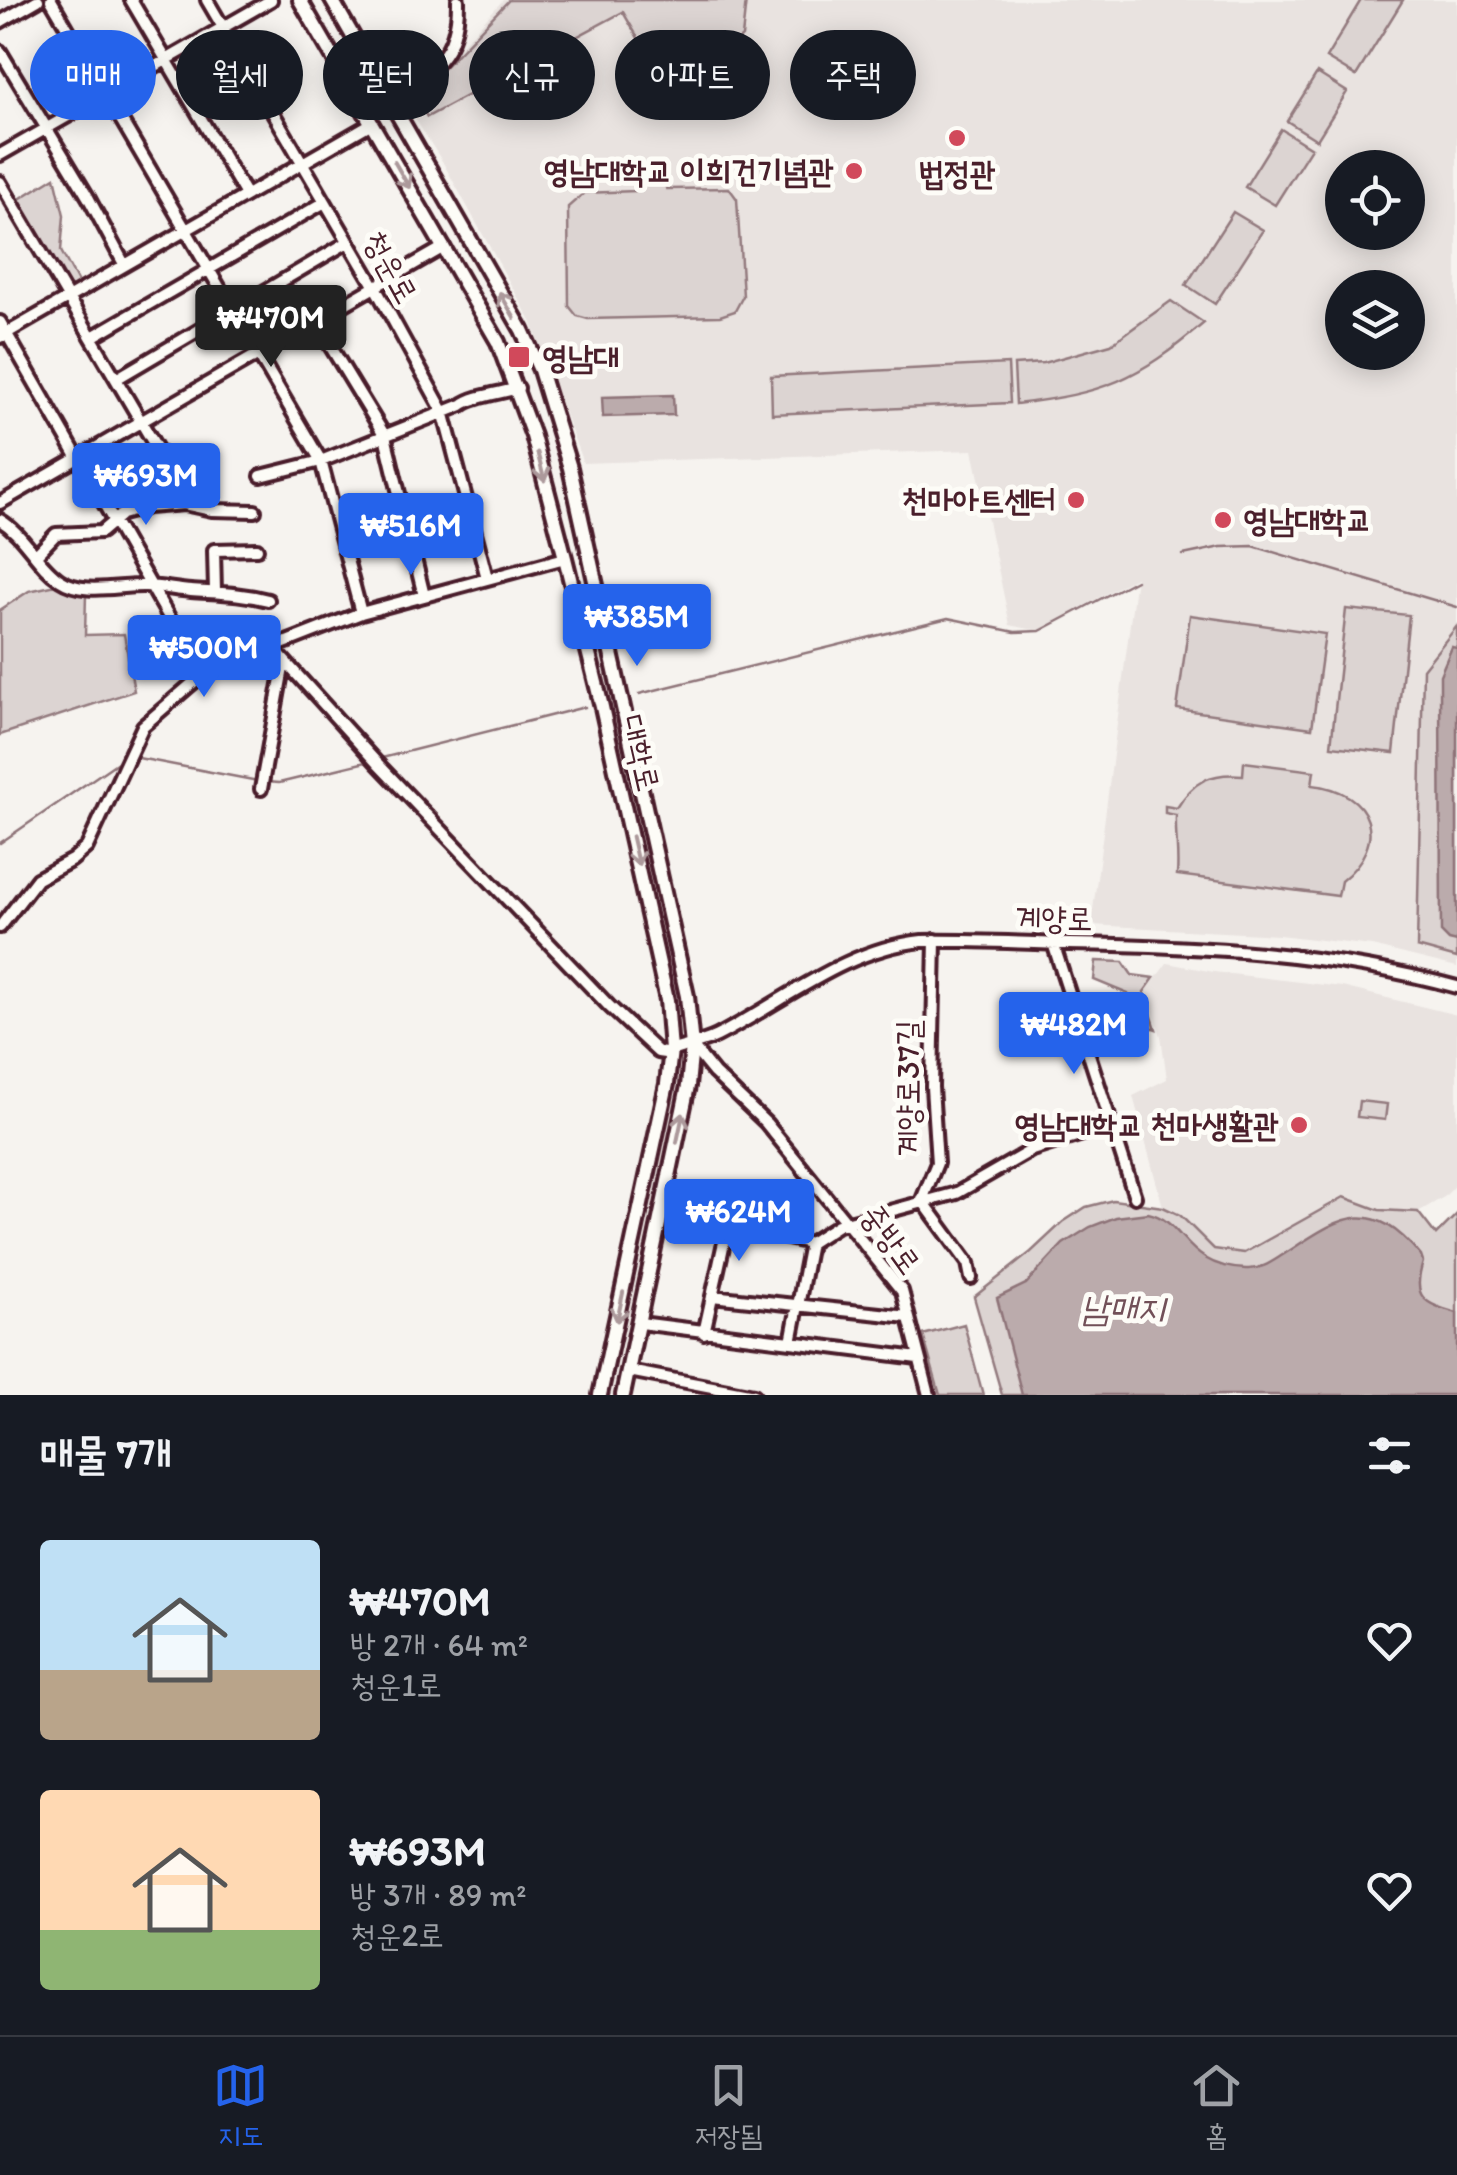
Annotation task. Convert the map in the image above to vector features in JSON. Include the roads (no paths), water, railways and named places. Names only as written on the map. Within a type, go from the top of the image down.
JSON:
[{"type":"main road","name":"대학로","points":[[300,0],[498,342],[518,388],[565,558],[639,870],[666,1000],[671,1050],[656,1144],[600,1395]]},
{"type":"main road","points":[[332,0],[350,30]]},
{"type":"main road","points":[[402,120],[522,330],[540,370],[570,468],[687,996],[692,1046],[688,1086],[623,1395]]},
{"type":"street","points":[[0,22],[38,0]]},
{"type":"street","points":[[51,0],[69,30]]},
{"type":"street","points":[[131,0],[246,195]]},
{"type":"street","name":"청운로","points":[[207,0],[443,411],[487,578]]},
{"type":"street","points":[[156,66],[271,0]]},
{"type":"street","points":[[449,51],[456,35],[458,0]]},
{"type":"street","points":[[0,51],[124,264]]},
{"type":"street","points":[[0,154],[60,120]]},
{"type":"street","points":[[121,120],[320,461],[361,613]]},
{"type":"street","points":[[3,336],[372,123]]},
{"type":"street","points":[[0,182],[183,492],[184,504]]},
{"type":"street","points":[[92,337],[325,202]]},
{"type":"street","points":[[116,379],[348,242]]},
{"type":"street","points":[[0,503],[444,247]]},
{"type":"street","points":[[301,298],[386,436],[424,596]]},
{"type":"street","points":[[0,322],[3,336],[115,518],[202,675]]},
{"type":"street","points":[[260,476],[320,461],[462,405],[471,397],[498,396],[518,388]]},
{"type":"street","points":[[37,554],[56,534],[101,532],[115,518],[148,507],[184,504],[212,510],[255,511]]},
{"type":"street","points":[[0,520],[11,526],[60,580],[72,584],[103,588],[154,586],[268,600]]},
{"type":"street","points":[[215,591],[214,550],[257,548]]},
{"type":"street","points":[[0,927],[37,879],[87,847],[144,726],[202,675],[361,613],[565,558]]},
{"type":"street","points":[[272,648],[652,1048],[658,1052],[671,1050]]},
{"type":"street","points":[[262,783],[284,662]]},
{"type":"street","name":"계양로","points":[[671,1050],[714,1038],[862,954],[890,945],[935,940],[1261,951],[1392,969],[1457,987]]},
{"type":"street","name":"계양로37길","points":[[935,940],[932,1087],[937,1163],[922,1200],[970,1266],[971,1278]]},
{"type":"street","points":[[1053,944],[1135,1197]]},
{"type":"street","name":"중방로","points":[[692,1046],[766,1123],[902,1291],[928,1395]]},
{"type":"street","points":[[791,1342],[810,1243],[838,1225],[956,1193],[1032,1150],[1111,1125]]},
{"type":"street","points":[[663,1210],[810,1243]]},
{"type":"street","points":[[704,1333],[728,1224]]},
{"type":"street","points":[[712,1296],[908,1317]]},
{"type":"street","points":[[640,1323],[918,1358]]},
{"type":"street","points":[[629,1371],[698,1390],[753,1395]]},
{"type":"water","points":[[673,395],[674,415],[603,417],[602,397]]},
{"type":"water","points":[[1452,647],[1457,648],[1457,942],[1441,932],[1440,675]]},
{"type":"water","name":"남매지","points":[[1148,1213],[1170,1225],[1209,1261],[1246,1269],[1269,1263],[1336,1223],[1368,1218],[1385,1224],[1421,1256],[1419,1284],[1423,1297],[1457,1313],[1457,1395],[1022,1395],[997,1298],[1026,1284],[1063,1244],[1090,1227],[1116,1217]]},
{"type":"waterway","points":[[1183,555],[1221,547],[1253,546],[1457,607]]},
{"type":"waterway","points":[[639,694],[948,618],[1015,632],[1040,631],[1136,580]]},
{"type":"waterway","points":[[378,759],[585,707]]},
{"type":"waterway","points":[[0,843],[125,757]]},
{"type":"waterway","points":[[133,757],[258,781]]},
{"type":"waterway","points":[[266,782],[279,783],[370,761]]},
{"type":"place","name":"법정관","points":[[957,138]]},
{"type":"place","name":"영남대학교 이희건기념관","points":[[854,171]]},
{"type":"place","name":"영남대","points":[[519,357]]},
{"type":"place","name":"천마아트센터","points":[[1076,500]]},
{"type":"place","name":"영남대학교","points":[[1223,520]]},
{"type":"place","name":"영남대학교 천마생활관","points":[[1299,1125]]}]
